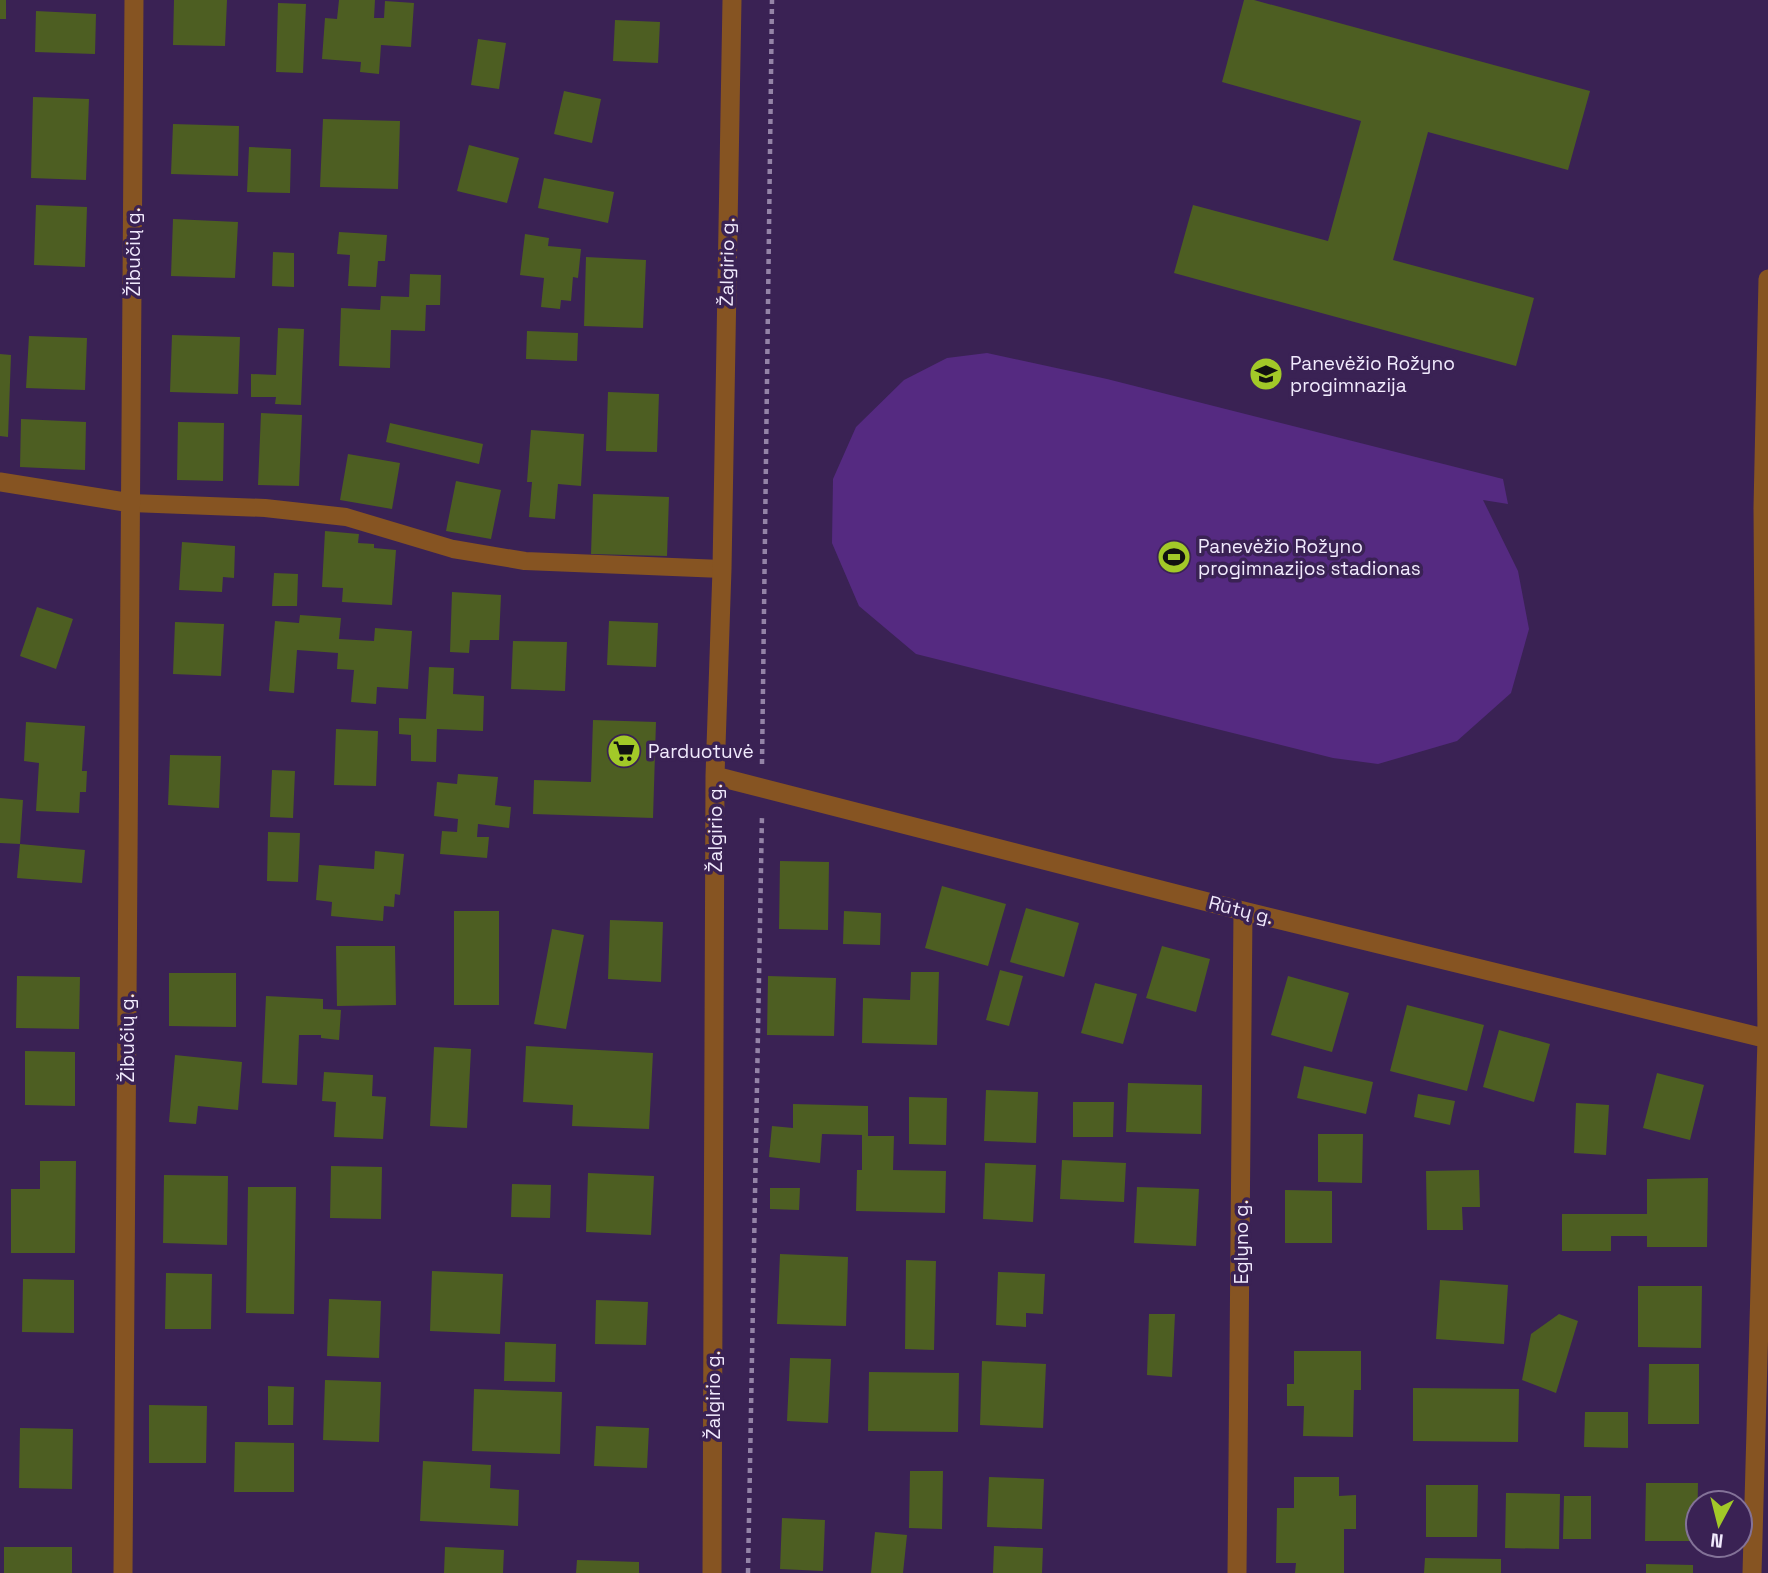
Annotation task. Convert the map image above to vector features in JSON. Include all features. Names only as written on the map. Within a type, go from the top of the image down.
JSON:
[{"type":"street","name":"Žibučių g.","points":[[123,1573],[134,0]]},
{"type":"street","name":"Žalgirio g.","points":[[712,1573],[715,776],[722,569],[732,0]]},
{"type":"street","points":[[1752,1573],[1767,1038],[1768,279]]},
{"type":"street","points":[[0,482],[131,503]]},
{"type":"street","name":"Rūtų g.","points":[[715,776],[1243,911],[1767,1038]]},
{"type":"street","name":"Eglyno g.","points":[[1237,1573],[1243,911]]},
{"type":"lane","points":[[131,503],[265,508],[346,517],[453,549],[525,561],[722,569]]},
{"type":"shaded area","name":"Panevėžio Rožyno progimnazijos stadionas","points":[[987,353],[1107,379],[1503,479],[1508,504],[1483,500],[1518,571],[1529,629],[1511,693],[1457,741],[1378,764],[1333,758],[916,654],[859,606],[832,543],[833,479],[856,427],[904,380],[947,358]]},
{"type":"building","points":[[0,0],[6,0],[6,19],[0,19]]},
{"type":"building","points":[[174,0],[227,0],[225,46],[173,45]]},
{"type":"building","points":[[339,0],[375,0],[374,18],[384,18],[385,1],[414,3],[411,47],[381,45],[379,74],[360,72],[361,62],[322,59],[325,18],[337,19]]},
{"type":"building","points":[[1244,0],[1254,0],[1590,91],[1568,170],[1428,132],[1393,260],[1534,298],[1516,366],[1174,273],[1193,205],[1328,241],[1361,121],[1222,82]]},
{"type":"building","points":[[278,3],[306,4],[303,73],[276,72]]},
{"type":"building","points":[[36,11],[96,14],[95,54],[35,52]]},
{"type":"building","points":[[615,20],[660,22],[658,63],[613,61]]},
{"type":"building","points":[[478,39],[506,43],[499,89],[471,85]]},
{"type":"building","points":[[564,91],[601,99],[592,143],[554,134]]},
{"type":"building","points":[[33,97],[89,99],[86,180],[31,178]]},
{"type":"building","points":[[323,119],[400,121],[398,189],[320,187]]},
{"type":"building","points":[[173,124],[239,126],[238,176],[171,174]]},
{"type":"building","points":[[469,145],[519,158],[507,203],[457,191]]},
{"type":"building","points":[[249,147],[291,149],[290,193],[247,192]]},
{"type":"building","points":[[544,178],[614,192],[608,223],[538,208]]},
{"type":"building","points":[[36,205],[87,207],[85,267],[34,265]]},
{"type":"building","points":[[173,219],[238,222],[235,278],[171,276]]},
{"type":"building","points":[[339,232],[387,235],[385,261],[378,261],[376,287],[348,286],[350,255],[337,254]]},
{"type":"building","points":[[525,234],[549,238],[548,246],[581,249],[578,278],[573,277],[571,301],[561,300],[560,309],[541,307],[544,278],[520,275]]},
{"type":"building","points":[[273,252],[294,253],[294,287],[272,286]]},
{"type":"building","points":[[586,257],[646,260],[643,328],[584,326]]},
{"type":"building","points":[[410,274],[441,275],[440,305],[426,305],[425,331],[391,330],[390,368],[339,366],[341,308],[380,310],[381,296],[409,297]]},
{"type":"building","points":[[278,328],[304,329],[301,405],[275,404],[276,397],[251,397],[251,374],[276,375]]},
{"type":"building","points":[[527,331],[578,333],[577,361],[526,359]]},
{"type":"building","points":[[172,335],[240,337],[238,394],[170,392]]},
{"type":"building","points":[[29,336],[87,338],[85,390],[26,388]]},
{"type":"building","points":[[0,354],[11,355],[8,437],[0,436]]},
{"type":"building","points":[[608,392],[659,394],[657,452],[606,451]]},
{"type":"building","points":[[261,413],[302,415],[299,486],[258,485]]},
{"type":"building","points":[[21,419],[86,422],[85,470],[20,467]]},
{"type":"building","points":[[178,422],[224,423],[223,481],[177,480]]},
{"type":"building","points":[[390,423],[483,444],[479,464],[386,442]]},
{"type":"building","points":[[531,430],[584,434],[581,486],[558,484],[555,519],[529,517],[532,482],[527,482]]},
{"type":"building","points":[[348,454],[400,463],[392,509],[340,500]]},
{"type":"building","points":[[456,481],[501,490],[491,539],[446,531]]},
{"type":"building","points":[[593,494],[669,497],[667,556],[591,554]]},
{"type":"building","points":[[325,531],[359,534],[358,543],[396,550],[392,605],[342,602],[343,588],[322,587]]},
{"type":"building","points":[[182,542],[235,546],[234,578],[223,577],[222,592],[179,590]]},
{"type":"building","points":[[274,573],[298,574],[297,606],[272,606]]},
{"type":"building","points":[[452,592],[501,595],[499,640],[470,640],[469,653],[450,652]]},
{"type":"building","points":[[37,607],[73,619],[56,669],[20,656]]},
{"type":"building","points":[[300,615],[341,618],[339,639],[374,641],[375,628],[412,631],[408,689],[377,687],[376,704],[351,702],[354,670],[337,669],[338,653],[297,650],[294,693],[269,691],[275,621],[299,623]]},
{"type":"building","points":[[609,621],[658,623],[656,667],[607,665]]},
{"type":"building","points":[[175,622],[224,624],[221,676],[173,674]]},
{"type":"building","points":[[513,641],[567,642],[565,691],[511,689]]},
{"type":"building","points":[[429,667],[454,668],[453,694],[484,696],[483,731],[437,729],[436,762],[411,761],[411,735],[399,734],[399,718],[426,719]]},
{"type":"building","name":"Parduotuvė","points":[[593,720],[656,722],[653,818],[533,814],[534,780],[591,782]]},
{"type":"building","points":[[26,722],[85,726],[82,771],[87,771],[86,792],[80,792],[79,813],[36,811],[39,763],[24,761]]},
{"type":"building","points":[[336,729],[378,731],[376,786],[334,785]]},
{"type":"building","points":[[170,755],[221,756],[219,808],[168,805]]},
{"type":"building","points":[[272,770],[295,771],[293,818],[270,817]]},
{"type":"building","points":[[458,774],[498,777],[495,805],[511,807],[509,828],[478,824],[477,837],[489,837],[487,858],[440,854],[442,831],[457,832],[458,819],[434,816],[437,782],[457,784]]},
{"type":"building","points":[[0,798],[23,800],[20,844],[0,843]]},
{"type":"building","points":[[268,832],[300,833],[298,882],[267,881]]},
{"type":"building","points":[[20,844],[85,850],[82,883],[17,878]]},
{"type":"building","points":[[375,851],[404,854],[400,895],[395,894],[394,907],[384,906],[383,921],[331,916],[332,902],[316,900],[319,865],[374,869]]},
{"type":"building","points":[[780,861],[829,862],[828,930],[779,929]]},
{"type":"building","points":[[942,886],[1006,904],[988,966],[925,948]]},
{"type":"building","points":[[1026,908],[1079,923],[1064,977],[1010,962]]},
{"type":"building","points":[[454,911],[499,911],[499,1005],[454,1005]]},
{"type":"building","points":[[844,911],[881,913],[880,945],[843,944]]},
{"type":"building","points":[[610,920],[663,922],[661,982],[608,979]]},
{"type":"building","points":[[552,929],[584,935],[566,1029],[534,1024]]},
{"type":"building","points":[[336,946],[395,946],[396,1005],[337,1006]]},
{"type":"building","points":[[1162,946],[1210,959],[1196,1012],[1146,998]]},
{"type":"building","points":[[1000,970],[1023,976],[1009,1026],[986,1020]]},
{"type":"building","points":[[911,972],[939,972],[937,1045],[862,1043],[863,998],[910,1000]]},
{"type":"building","points":[[169,973],[236,973],[236,1027],[169,1026]]},
{"type":"building","points":[[17,976],[80,977],[79,1029],[16,1028]]},
{"type":"building","points":[[768,976],[836,978],[834,1036],[767,1035]]},
{"type":"building","points":[[1288,976],[1349,993],[1332,1052],[1271,1035]]},
{"type":"building","points":[[1095,983],[1137,994],[1123,1044],[1081,1033]]},
{"type":"building","points":[[266,996],[323,999],[323,1009],[341,1010],[339,1040],[321,1038],[321,1035],[299,1035],[297,1085],[262,1083]]},
{"type":"building","points":[[1407,1005],[1484,1025],[1467,1091],[1390,1071]]},
{"type":"building","points":[[1499,1030],[1550,1044],[1534,1102],[1483,1087]]},
{"type":"building","points":[[526,1046],[653,1053],[649,1129],[572,1126],[573,1105],[523,1102]]},
{"type":"building","points":[[434,1047],[471,1049],[467,1128],[430,1126]]},
{"type":"building","points":[[25,1051],[75,1052],[75,1106],[25,1105]]},
{"type":"building","points":[[175,1055],[242,1062],[238,1110],[198,1106],[196,1124],[169,1122]]},
{"type":"building","points":[[1304,1066],[1373,1082],[1366,1114],[1297,1098]]},
{"type":"building","points":[[324,1072],[373,1075],[372,1096],[386,1097],[383,1139],[334,1137],[336,1102],[322,1101]]},
{"type":"building","points":[[1657,1073],[1704,1085],[1690,1140],[1643,1128]]},
{"type":"building","points":[[1128,1083],[1202,1085],[1201,1134],[1126,1132]]},
{"type":"building","points":[[986,1090],[1038,1092],[1036,1143],[984,1141]]},
{"type":"building","points":[[1418,1094],[1455,1101],[1450,1125],[1414,1117]]},
{"type":"building","points":[[909,1097],[947,1098],[946,1145],[909,1144]]},
{"type":"building","points":[[1073,1102],[1114,1102],[1113,1137],[1073,1137]]},
{"type":"building","points":[[1576,1103],[1609,1105],[1606,1155],[1574,1153]]},
{"type":"building","points":[[793,1104],[868,1106],[868,1136],[894,1136],[893,1170],[946,1171],[945,1213],[856,1211],[857,1170],[862,1170],[862,1135],[822,1134],[820,1163],[769,1157],[772,1126],[793,1128]]},
{"type":"building","points":[[1318,1134],[1363,1134],[1362,1183],[1318,1182]]},
{"type":"building","points":[[1062,1160],[1126,1163],[1124,1202],[1060,1199]]},
{"type":"building","points":[[40,1161],[76,1161],[75,1253],[11,1253],[11,1189],[40,1189]]},
{"type":"building","points":[[985,1163],[1036,1165],[1033,1222],[983,1219]]},
{"type":"building","points":[[331,1166],[382,1167],[381,1219],[330,1218]]},
{"type":"building","points":[[1479,1170],[1480,1207],[1462,1207],[1463,1230],[1427,1230],[1426,1171]]},
{"type":"building","points":[[588,1173],[654,1176],[651,1235],[586,1232]]},
{"type":"building","points":[[164,1175],[228,1176],[227,1245],[163,1243]]},
{"type":"building","points":[[1708,1178],[1707,1247],[1647,1247],[1647,1236],[1611,1236],[1611,1251],[1562,1251],[1562,1214],[1647,1214],[1647,1179]]},
{"type":"building","points":[[512,1184],[551,1185],[550,1218],[511,1217]]},
{"type":"building","points":[[248,1187],[296,1187],[294,1314],[246,1313]]},
{"type":"building","points":[[1137,1187],[1199,1189],[1196,1246],[1134,1243]]},
{"type":"building","points":[[770,1188],[800,1188],[799,1210],[770,1209]]},
{"type":"building","points":[[1285,1190],[1332,1191],[1332,1243],[1285,1243]]},
{"type":"building","points":[[780,1254],[848,1257],[846,1326],[777,1324]]},
{"type":"building","points":[[906,1260],[936,1261],[934,1350],[905,1349]]},
{"type":"building","points":[[432,1271],[503,1274],[500,1334],[430,1331]]},
{"type":"building","points":[[998,1272],[1045,1274],[1043,1314],[1026,1313],[1026,1327],[996,1325]]},
{"type":"building","points":[[166,1273],[212,1274],[211,1329],[165,1329]]},
{"type":"building","points":[[23,1279],[74,1280],[74,1333],[22,1332]]},
{"type":"building","points":[[1440,1280],[1508,1285],[1504,1344],[1436,1339]]},
{"type":"building","points":[[1638,1286],[1702,1286],[1701,1348],[1638,1347]]},
{"type":"building","points":[[329,1299],[381,1301],[379,1358],[327,1356]]},
{"type":"building","points":[[596,1300],[648,1302],[646,1345],[595,1344]]},
{"type":"building","points":[[1149,1314],[1175,1314],[1172,1377],[1147,1375]]},
{"type":"building","points":[[1559,1314],[1578,1321],[1556,1393],[1522,1380],[1531,1334]]},
{"type":"building","points":[[505,1342],[556,1344],[555,1382],[504,1381]]},
{"type":"building","points":[[1294,1351],[1361,1351],[1361,1390],[1354,1390],[1353,1437],[1303,1436],[1304,1406],[1287,1406],[1287,1384],[1294,1384]]},
{"type":"building","points":[[790,1358],[831,1359],[828,1423],[787,1421]]},
{"type":"building","points":[[982,1361],[1046,1364],[1043,1428],[980,1425]]},
{"type":"building","points":[[1649,1364],[1699,1364],[1699,1424],[1648,1424]]},
{"type":"building","points":[[869,1372],[959,1373],[958,1432],[868,1431]]},
{"type":"building","points":[[325,1380],[381,1382],[379,1442],[323,1440]]},
{"type":"building","points":[[268,1386],[294,1387],[293,1425],[268,1425]]},
{"type":"building","points":[[1413,1388],[1519,1389],[1518,1442],[1413,1441]]},
{"type":"building","points":[[474,1389],[562,1392],[560,1454],[472,1451]]},
{"type":"building","points":[[149,1405],[207,1406],[206,1463],[149,1463]]},
{"type":"building","points":[[1585,1412],[1628,1412],[1628,1448],[1584,1447]]},
{"type":"building","points":[[596,1426],[649,1428],[647,1468],[594,1466]]},
{"type":"building","points":[[20,1428],[73,1429],[72,1489],[19,1488]]},
{"type":"building","points":[[235,1442],[294,1443],[294,1492],[234,1492]]},
{"type":"building","points":[[423,1461],[491,1465],[490,1488],[519,1490],[518,1526],[420,1521]]},
{"type":"building","points":[[910,1471],[943,1471],[942,1529],[909,1528]]},
{"type":"building","points":[[989,1477],[1044,1479],[1042,1529],[987,1527]]},
{"type":"building","points":[[1294,1477],[1339,1477],[1339,1496],[1356,1495],[1356,1529],[1344,1529],[1344,1573],[1295,1573],[1296,1563],[1276,1563],[1277,1508],[1294,1508]]},
{"type":"building","points":[[1646,1483],[1698,1483],[1698,1489],[1684,1489],[1684,1541],[1645,1541]]},
{"type":"building","points":[[1426,1485],[1478,1485],[1477,1537],[1426,1537]]},
{"type":"building","points":[[1506,1493],[1560,1494],[1559,1549],[1505,1548]]},
{"type":"building","points":[[1564,1496],[1591,1496],[1591,1539],[1563,1539]]},
{"type":"building","points":[[782,1518],[825,1520],[823,1571],[780,1569]]},
{"type":"building","points":[[875,1532],[907,1535],[903,1573],[871,1573]]},
{"type":"building","points":[[994,1546],[1043,1548],[1042,1573],[993,1573]]},
{"type":"building","points":[[4,1547],[72,1547],[72,1573],[4,1573]]},
{"type":"building","points":[[445,1547],[504,1550],[503,1573],[444,1573]]},
{"type":"building","points":[[1425,1558],[1501,1559],[1501,1573],[1424,1573]]},
{"type":"building","points":[[577,1560],[639,1562],[639,1573],[576,1573]]},
{"type":"building","points":[[1646,1564],[1693,1565],[1693,1573],[1646,1573]]},
{"type":"place","name":"Panevėžio Rožyno progimnazija","points":[[1266,374]]},
{"type":"place","name":"Panevėžio Rožyno progimnazijos stadionas","points":[[1174,557]]},
{"type":"place","name":"Parduotuvė","points":[[624,751]]}]
